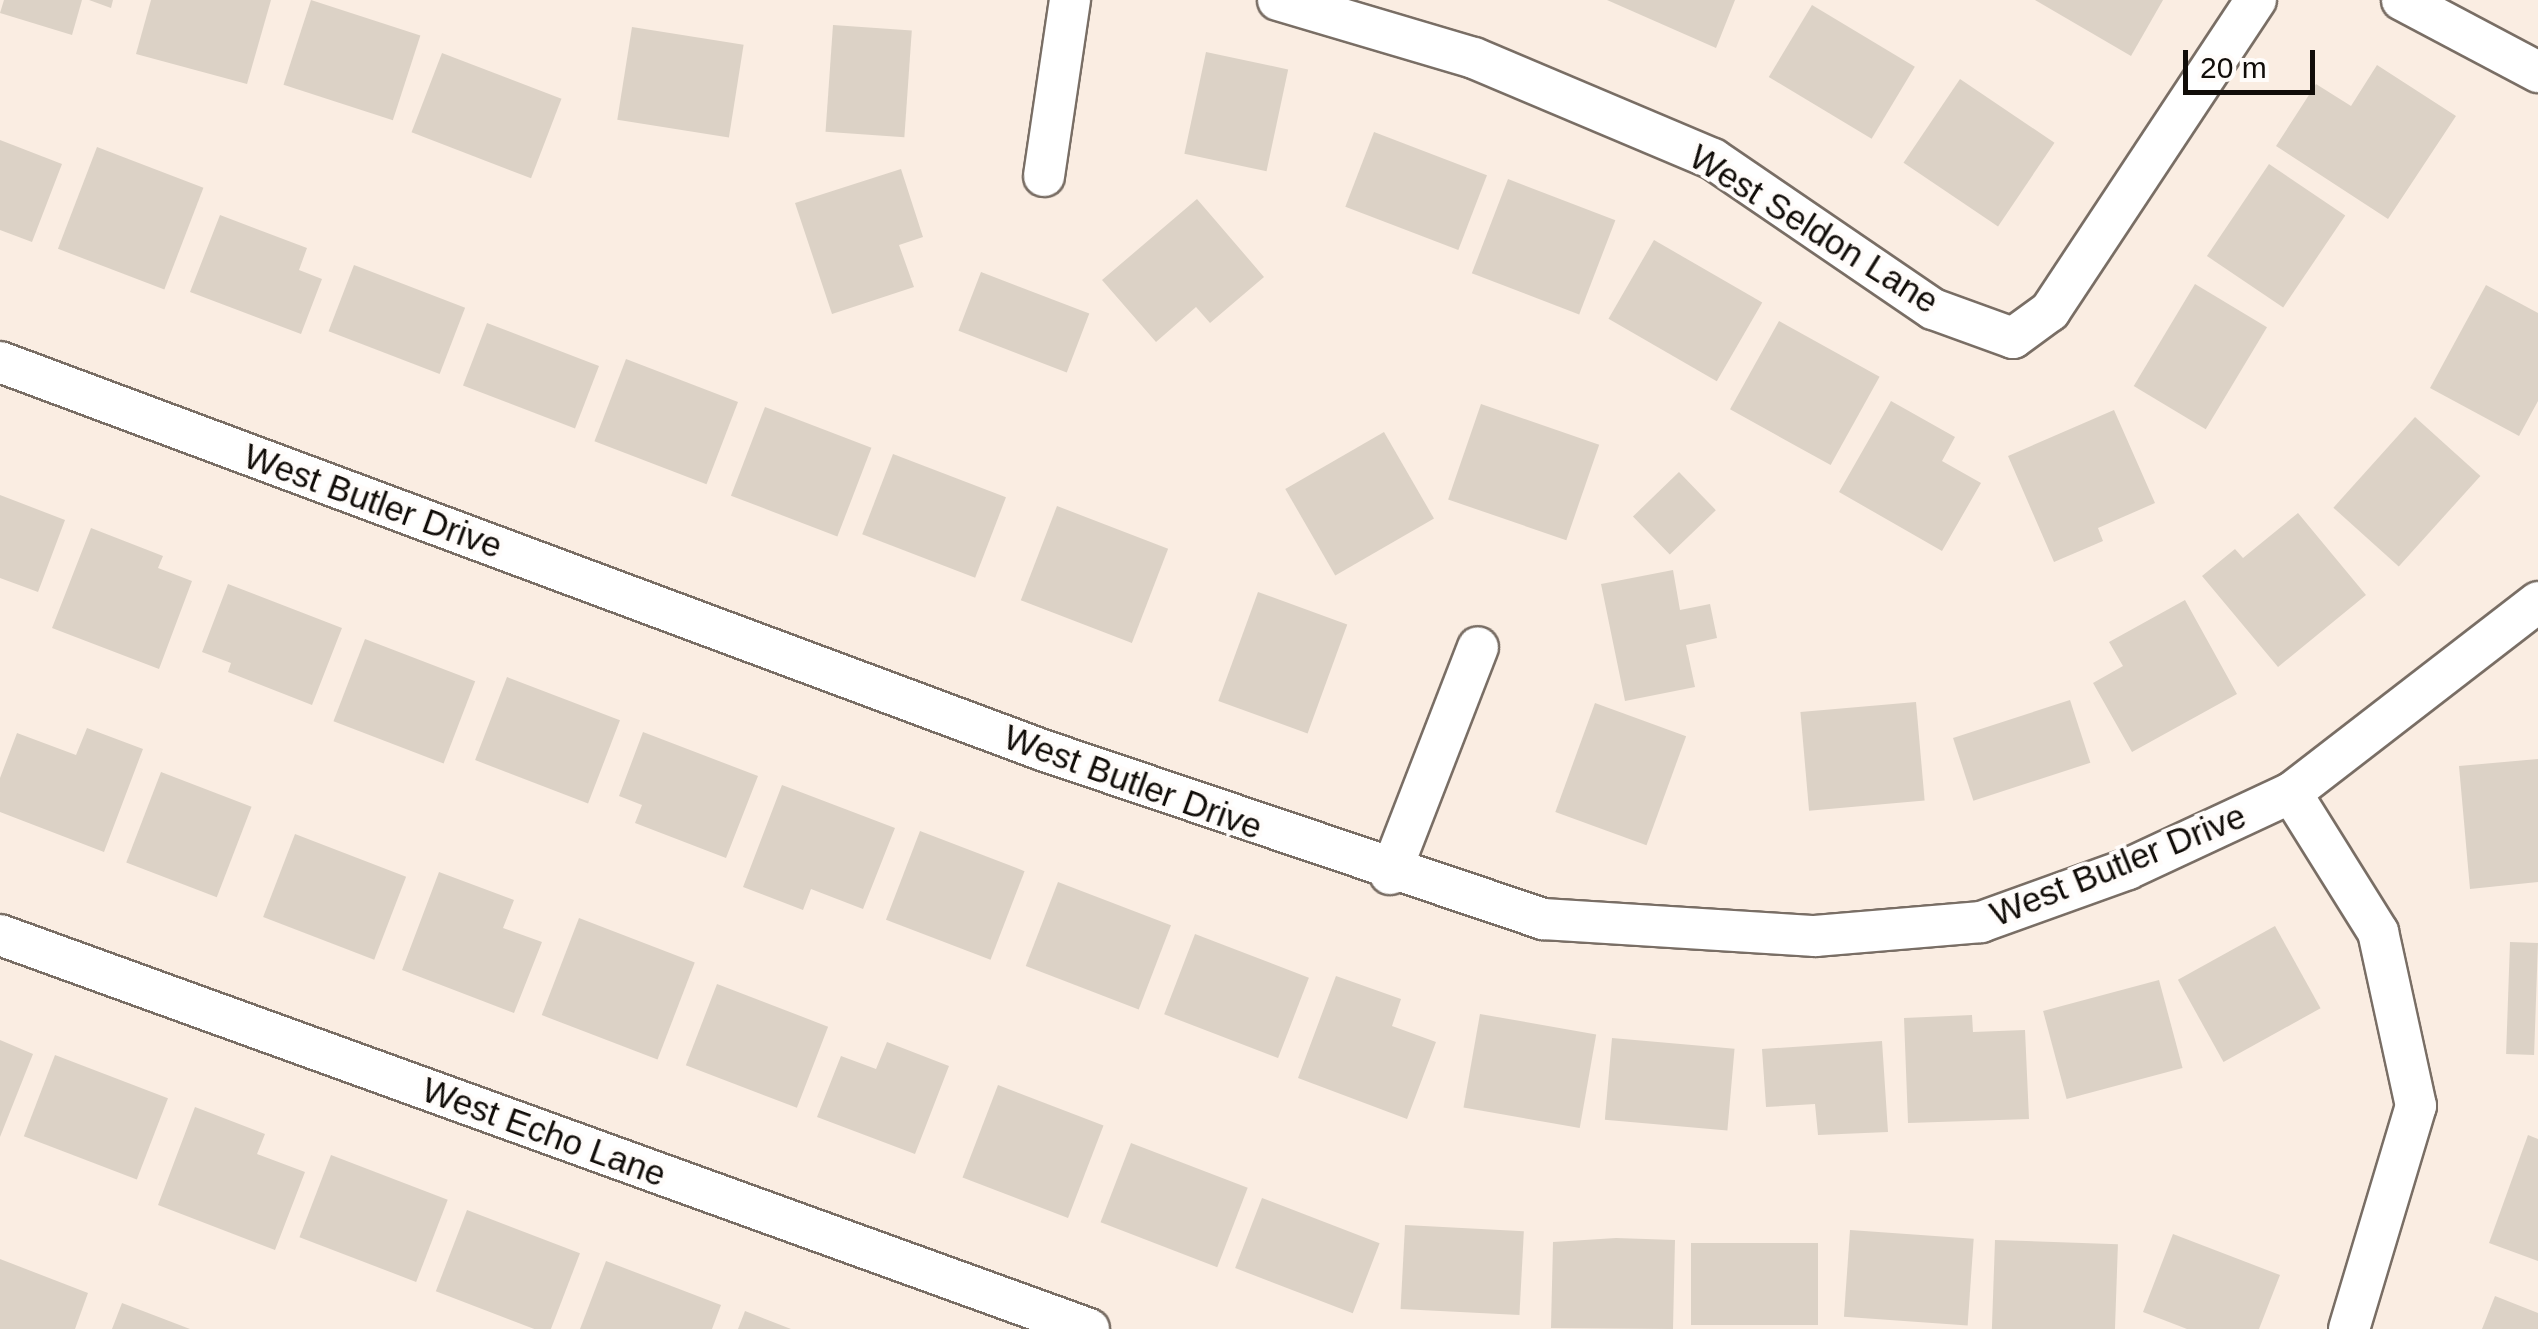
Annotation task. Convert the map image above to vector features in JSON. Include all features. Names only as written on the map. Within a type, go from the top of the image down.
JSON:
[{"type":"street","points":[[1044,176],[1070,0]]},
{"type":"street","name":"West Seldon Lane","points":[[1278,0],[1474,58],[1713,159],[1933,309],[2012,338],[2050,311],[2256,0]]},
{"type":"street","points":[[2402,0],[2538,72]]},
{"type":"street","name":"West Butler Drive","points":[[0,362],[1390,874],[1543,919],[1814,936],[1982,922],[2128,869],[2291,794],[2538,602]]},
{"type":"street","points":[[1390,874],[1478,646]]},
{"type":"street","points":[[2291,794],[2378,932],[2416,1106],[2350,1329]]},
{"type":"street","name":"West Echo Lane","points":[[0,935],[1089,1329]]},
{"type":"building","points":[[4,0],[82,0],[72,35],[0,13]]},
{"type":"building","points":[[89,0],[113,0],[111,8]]},
{"type":"building","points":[[151,0],[271,0],[247,84],[136,54]]},
{"type":"building","points":[[311,0],[420,36],[393,120],[283,85]]},
{"type":"building","points":[[1607,0],[1735,0],[1716,48]]},
{"type":"building","points":[[2035,0],[2163,0],[2131,56]]},
{"type":"building","points":[[1812,5],[1915,67],[1872,139],[1769,77]]},
{"type":"building","points":[[833,25],[912,31],[904,137],[826,132]]},
{"type":"building","points":[[632,27],[744,45],[729,138],[617,120]]},
{"type":"building","points":[[1206,52],[1288,69],[1267,171],[1184,154]]},
{"type":"building","points":[[442,53],[561,99],[531,178],[412,132]]},
{"type":"building","points":[[2377,65],[2456,116],[2388,219],[2276,146],[2316,84],[2351,106]]},
{"type":"building","points":[[1960,79],[2055,143],[1998,226],[1904,163]]},
{"type":"building","points":[[1374,132],[1487,175],[1458,250],[1345,207]]},
{"type":"building","points":[[0,140],[62,164],[32,242],[0,230]]},
{"type":"building","points":[[97,147],[203,188],[164,290],[58,249]]},
{"type":"building","points":[[2269,164],[2345,215],[2283,307],[2207,256]]},
{"type":"building","points":[[901,169],[923,237],[899,245],[914,287],[832,314],[795,203]]},
{"type":"building","points":[[1508,179],[1615,220],[1579,315],[1472,273]]},
{"type":"building","points":[[1197,199],[1264,277],[1210,323],[1196,307],[1156,342],[1102,280]]},
{"type":"building","points":[[220,215],[307,248],[299,270],[322,279],[301,334],[190,292]]},
{"type":"building","points":[[1654,240],[1762,303],[1717,381],[1608,319]]},
{"type":"building","points":[[354,265],[465,308],[440,374],[329,331]]},
{"type":"building","points":[[981,272],[1089,314],[1067,372],[958,331]]},
{"type":"building","points":[[2195,284],[2267,327],[2206,429],[2134,386]]},
{"type":"building","points":[[2486,285],[2538,313],[2538,401],[2519,436],[2430,388]]},
{"type":"building","points":[[1779,321],[1880,377],[1831,465],[1730,409]]},
{"type":"building","points":[[487,323],[599,366],[575,429],[463,386]]},
{"type":"building","points":[[626,359],[738,402],[706,484],[594,441]]},
{"type":"building","points":[[1891,401],[1955,437],[1942,461],[1981,483],[1942,551],[1839,492]]},
{"type":"building","points":[[1481,404],[1599,445],[1566,540],[1448,499]]},
{"type":"building","points":[[765,407],[871,448],[837,537],[731,496]]},
{"type":"building","points":[[2114,410],[2155,503],[2098,528],[2103,541],[2054,562],[2008,456]]},
{"type":"building","points":[[2415,417],[2480,476],[2399,567],[2333,508]]},
{"type":"building","points":[[1384,432],[1434,519],[1335,576],[1285,489]]},
{"type":"building","points":[[893,454],[1006,497],[975,578],[862,534]]},
{"type":"building","points":[[1679,472],[1716,510],[1670,555],[1633,516]]},
{"type":"building","points":[[0,495],[65,520],[38,592],[0,578]]},
{"type":"building","points":[[1057,506],[1168,549],[1132,643],[1021,600]]},
{"type":"building","points":[[2298,513],[2366,595],[2278,667],[2202,576],[2235,549],[2243,558]]},
{"type":"building","points":[[91,528],[163,556],[158,568],[192,581],[159,669],[52,628]]},
{"type":"building","points":[[1673,570],[1680,610],[1710,604],[1717,638],[1686,645],[1695,687],[1625,701],[1601,584]]},
{"type":"building","points":[[228,584],[342,628],[312,705],[228,672],[231,663],[202,652]]},
{"type":"building","points":[[1258,592],[1347,624],[1308,733],[1218,701]]},
{"type":"building","points":[[2185,600],[2237,694],[2132,752],[2093,683],[2123,666],[2109,642]]},
{"type":"building","points":[[365,639],[475,681],[444,763],[333,721]]},
{"type":"building","points":[[507,677],[620,720],[588,803],[475,760]]},
{"type":"building","points":[[2070,700],[2090,763],[1973,801],[1953,738]]},
{"type":"building","points":[[1916,702],[1925,801],[1809,811],[1800,712]]},
{"type":"building","points":[[1595,703],[1686,736],[1646,845],[1555,812]]},
{"type":"building","points":[[87,728],[143,749],[104,852],[0,812],[0,778],[17,733],[76,755]]},
{"type":"building","points":[[643,732],[758,776],[726,858],[635,823],[642,805],[619,796]]},
{"type":"building","points":[[2538,759],[2538,882],[2470,889],[2459,766]]},
{"type":"building","points":[[161,772],[252,807],[217,897],[126,863]]},
{"type":"building","points":[[782,785],[895,828],[863,909],[811,889],[803,910],[743,887]]},
{"type":"building","points":[[920,831],[1025,871],[991,960],[886,920]]},
{"type":"building","points":[[295,834],[406,877],[374,960],[263,917]]},
{"type":"building","points":[[439,872],[514,900],[503,928],[542,942],[514,1013],[402,970]]},
{"type":"building","points":[[1058,882],[1171,925],[1139,1009],[1026,966]]},
{"type":"building","points":[[579,918],[695,962],[657,1060],[542,1015]]},
{"type":"building","points":[[2275,926],[2321,1008],[2223,1062],[2178,980]]},
{"type":"building","points":[[1195,934],[1309,978],[1278,1058],[1164,1014]]},
{"type":"building","points":[[2510,942],[2538,943],[2534,1055],[2506,1054]]},
{"type":"building","points":[[1336,976],[1401,999],[1392,1026],[1436,1042],[1407,1119],[1298,1078]]},
{"type":"building","points":[[2159,980],[2183,1068],[2067,1099],[2043,1011]]},
{"type":"building","points":[[717,984],[828,1027],[797,1108],[686,1065]]},
{"type":"building","points":[[1480,1014],[1596,1034],[1580,1128],[1464,1108]]},
{"type":"building","points":[[1972,1015],[1973,1032],[2025,1030],[2029,1119],[1908,1123],[1904,1018]]},
{"type":"building","points":[[1612,1038],[1735,1049],[1727,1130],[1605,1120]]},
{"type":"building","points":[[0,1040],[33,1054],[0,1137]]},
{"type":"building","points":[[1882,1041],[1888,1132],[1818,1135],[1815,1104],[1766,1107],[1762,1049]]},
{"type":"building","points":[[887,1042],[949,1066],[915,1154],[817,1117],[841,1056],[876,1069]]},
{"type":"building","points":[[55,1055],[168,1098],[137,1180],[24,1136]]},
{"type":"building","points":[[998,1085],[1103,1125],[1068,1218],[963,1177]]},
{"type":"building","points":[[195,1107],[265,1134],[257,1154],[305,1172],[275,1250],[158,1205]]},
{"type":"building","points":[[2528,1135],[2538,1139],[2538,1261],[2489,1243]]},
{"type":"building","points":[[1131,1143],[1248,1188],[1217,1267],[1101,1222]]},
{"type":"building","points":[[331,1155],[448,1200],[416,1282],[299,1237]]},
{"type":"building","points":[[1262,1198],[1380,1243],[1353,1313],[1235,1268]]},
{"type":"building","points":[[467,1210],[580,1253],[551,1329],[534,1329],[436,1291]]},
{"type":"building","points":[[1405,1225],[1524,1231],[1519,1315],[1401,1309]]},
{"type":"building","points":[[1850,1230],[1974,1239],[1968,1325],[1844,1317]]},
{"type":"building","points":[[2173,1234],[2280,1275],[2259,1329],[2187,1329],[2143,1312]]},
{"type":"building","points":[[1675,1240],[1673,1329],[1551,1328],[1553,1242]]},
{"type":"building","points":[[1995,1240],[2118,1244],[2115,1329],[1992,1329]]},
{"type":"building","points":[[1691,1243],[1818,1243],[1818,1325],[1691,1325]]},
{"type":"building","points":[[0,1259],[88,1293],[75,1329],[0,1329]]},
{"type":"building","points":[[606,1261],[721,1305],[712,1329],[580,1329]]},
{"type":"building","points":[[2495,1296],[2538,1313],[2538,1329],[2482,1329]]},
{"type":"building","points":[[122,1303],[190,1329],[112,1329]]},
{"type":"building","points":[[745,1311],[791,1329],[738,1329]]}]
